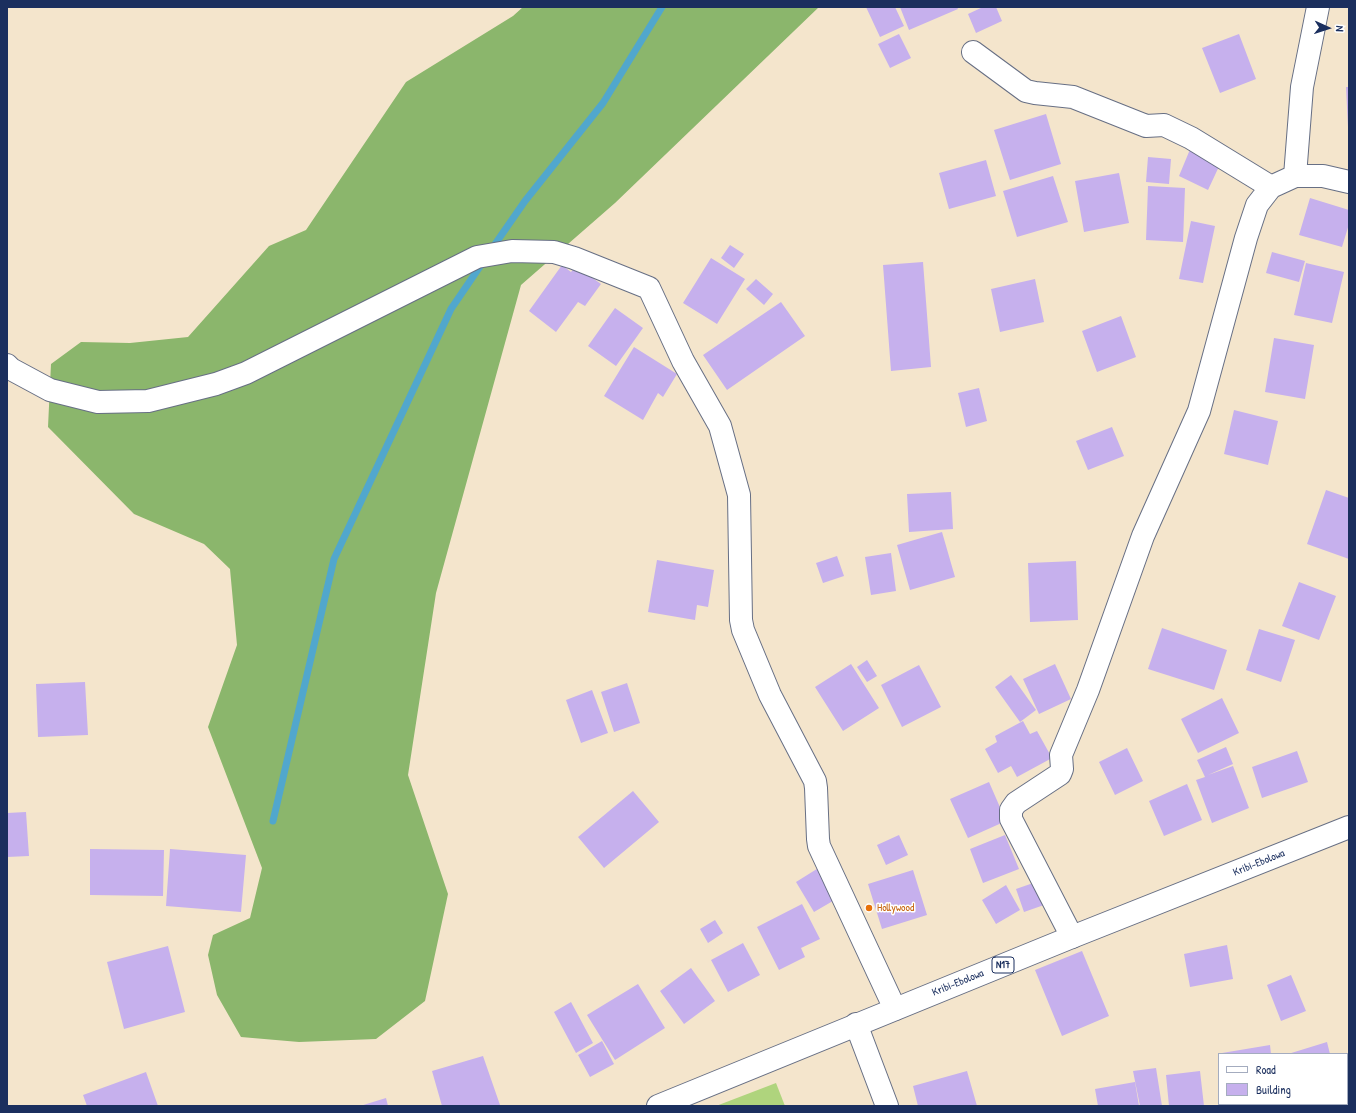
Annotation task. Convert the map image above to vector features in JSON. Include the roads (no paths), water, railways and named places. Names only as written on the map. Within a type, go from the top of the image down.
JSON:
[{"type":"main road","points":[[1295,176],[1302,87],[1318,7]]},
{"type":"main road","points":[[972,52],[1026,91],[1074,97],[1146,126],[1164,125],[1191,138],[1270,187]]},
{"type":"main road","points":[[1072,937],[1012,819],[1011,810],[1016,803],[1060,774],[1062,769],[1061,755],[1088,690],[1143,536],[1199,411],[1246,238],[1258,206],[1270,187],[1295,176],[1323,176],[1349,182]]},
{"type":"main road","points":[[7,365],[11,369],[50,390],[98,402],[148,401],[216,384],[246,373],[477,258],[512,251],[554,252],[574,258],[649,288],[683,361],[720,426],[739,495],[741,620],[743,630],[770,695],[815,781],[819,846],[895,1009]]},
{"type":"main road","name":"Kribi-Ebolowa","points":[[658,1106],[856,1024],[1349,827]]},
{"type":"main road","points":[[856,1024],[887,1106]]},
{"type":"waterway","points":[[491,250],[525,201],[603,103],[662,7]]},
{"type":"waterway","points":[[273,821],[334,559],[451,309],[483,262]]},
{"type":"place","name":"Hollywood","points":[[869,908]]}]
